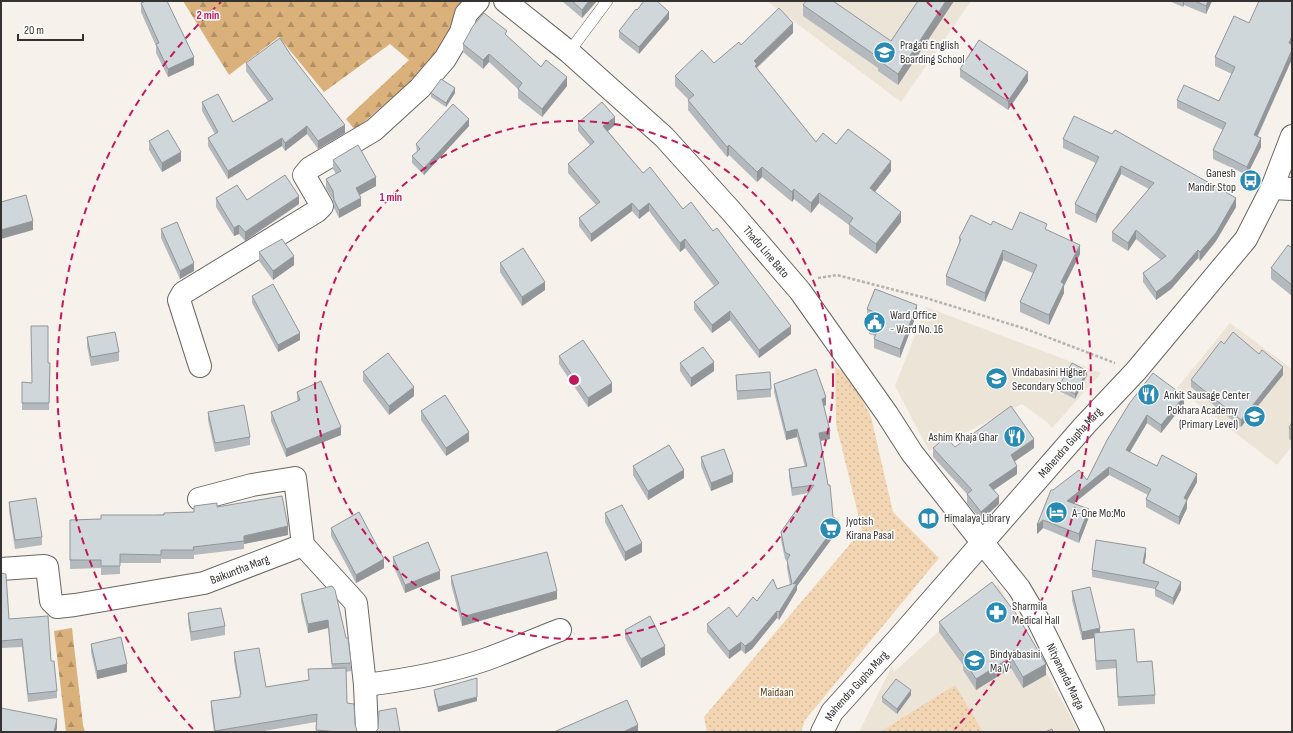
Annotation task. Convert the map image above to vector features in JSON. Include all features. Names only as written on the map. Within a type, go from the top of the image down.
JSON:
[{"type":"street","points":[[200,366],[179,300],[183,293],[317,211],[322,206],[304,175],[310,168],[374,130],[420,88],[445,59],[461,32],[466,14],[478,1]]},
{"type":"street","name":"Thado Line Bato","points":[[505,1],[569,52],[664,137],[800,291],[878,401],[912,453],[982,542]]},
{"type":"street","name":"Mahendra Gupha Marg","points":[[822,732],[832,712],[898,639],[1085,425],[1136,371],[1246,239],[1282,189],[1292,136]]},
{"type":"street","points":[[199,499],[252,485],[295,478],[303,545],[356,603],[365,686],[368,732]]},
{"type":"street","name":"Nityananda Marga","points":[[982,542],[1019,588],[1038,620],[1093,732]]},
{"type":"street","name":"Baikuntha Marg","points":[[1,569],[48,567],[51,602],[57,606],[75,606],[204,583],[303,545]]},
{"type":"street","points":[[365,686],[446,671],[487,659],[560,630]]},
{"type":"lane","points":[[569,52],[608,1]]},
{"type":"path","points":[[800,291],[814,279],[837,275],[919,296],[1026,329],[1136,371]]},
{"type":"shaded area","name":"Pragati English Boarding School","points":[[767,1],[971,1],[901,102]]},
{"type":"shaded area","name":"Vindabasini Higher Secondary School","points":[[926,307],[1101,373],[1052,428],[1048,423],[1022,404],[929,451],[895,386]]},
{"type":"shaded area","name":"Pokhara Academy (Primary Level)","points":[[1230,323],[1292,369],[1292,446],[1277,465],[1177,388]]},
{"type":"shaded area","name":"Bindyabasini Ma V","points":[[998,584],[1079,732],[859,732],[892,666],[894,672],[960,612]]},
{"type":"green space","points":[[183,1],[470,1],[426,68],[355,130],[346,119],[409,60],[390,44],[324,92],[279,37],[229,75]]},
{"type":"green space","name":"Maidaan","points":[[835,367],[850,376],[871,417],[893,512],[939,558],[805,720],[801,732],[707,732],[704,717],[862,530],[836,424]]},
{"type":"green space","points":[[72,628],[85,732],[66,732],[54,631]]},
{"type":"green space","points":[[955,685],[983,732],[880,732]]},
{"type":"building","points":[[146,1],[167,1],[194,57],[168,69],[156,44],[159,43],[141,3]]},
{"type":"building","points":[[572,1],[589,1],[582,10]]},
{"type":"building","points":[[644,1],[657,1],[669,12],[639,47],[619,31]]},
{"type":"building","points":[[806,1],[833,1],[891,41],[918,1],[946,1],[898,74],[878,60],[879,58],[803,5]]},
{"type":"building","points":[[1195,1],[1208,1],[1206,6]]},
{"type":"building","points":[[1259,1],[1292,1],[1292,36],[1289,43],[1292,45],[1292,50],[1254,135],[1261,138],[1247,167],[1213,150],[1226,123],[1177,100],[1184,85],[1219,101],[1235,67],[1215,57],[1234,16],[1249,23]]},
{"type":"building","points":[[779,8],[793,23],[754,61],[757,64],[755,66],[816,142],[823,133],[836,144],[848,129],[891,161],[870,188],[901,212],[876,244],[849,224],[853,218],[819,193],[811,203],[794,189],[792,192],[762,167],[757,172],[729,145],[727,147],[688,100],[694,95],[675,76],[702,50],[714,63],[739,42],[741,45]]},
{"type":"building","points":[[484,13],[507,31],[505,34],[541,67],[546,60],[567,77],[542,109],[518,89],[522,83],[489,54],[483,60],[463,44],[473,26]]},
{"type":"building","points":[[280,38],[290,54],[345,125],[318,141],[307,126],[285,143],[282,138],[228,171],[208,138],[218,132],[202,102],[218,94],[233,122],[273,99],[246,63]]},
{"type":"building","points":[[979,40],[1028,72],[1008,101],[960,69]]},
{"type":"building","points":[[441,79],[455,88],[446,103],[431,93]]},
{"type":"building","points":[[602,102],[615,117],[603,126],[643,173],[650,167],[683,209],[691,202],[713,231],[717,228],[791,326],[759,350],[730,311],[712,325],[694,302],[719,283],[685,239],[680,243],[649,203],[639,211],[632,203],[591,234],[579,218],[600,202],[568,164],[594,142],[578,123]]},
{"type":"building","points":[[453,104],[469,119],[424,168],[412,156],[420,149],[416,144]]},
{"type":"building","points":[[1074,116],[1112,134],[1115,130],[1236,198],[1216,233],[1200,252],[1198,250],[1171,281],[1156,292],[1143,273],[1166,256],[1136,230],[1128,243],[1112,232],[1154,183],[1121,166],[1096,215],[1075,204],[1099,157],[1063,139]]},
{"type":"building","points":[[168,130],[181,152],[162,163],[149,141]]},
{"type":"building","points":[[358,145],[376,177],[356,188],[361,198],[339,210],[334,200],[333,191],[326,179],[341,171],[333,160]]},
{"type":"building","points":[[285,175],[299,196],[245,232],[239,225],[234,228],[216,198],[237,185],[247,200]]},
{"type":"building","points":[[26,195],[33,221],[1,230],[1,202]]},
{"type":"building","points":[[1020,212],[1047,224],[1045,229],[1080,245],[1061,282],[1064,284],[1049,315],[1020,302],[1037,265],[1003,250],[985,293],[946,276],[961,239],[959,238],[971,215],[991,225],[993,221],[1012,230]]},
{"type":"building","points":[[177,222],[194,263],[180,271],[161,229]]},
{"type":"building","points":[[282,239],[294,256],[273,271],[259,252]]},
{"type":"building","points":[[1288,245],[1291,247],[1292,246],[1292,285],[1271,268]]},
{"type":"building","points":[[523,248],[545,282],[522,297],[500,263]]},
{"type":"building","points":[[273,284],[300,333],[278,345],[252,296]]},
{"type":"building","points":[[875,289],[917,305],[900,349],[874,339],[878,329],[869,325],[874,312],[867,309]]},
{"type":"building","points":[[31,326],[48,326],[48,363],[50,363],[49,403],[22,403],[22,382],[32,383]]},
{"type":"building","points":[[115,332],[119,352],[91,357],[87,337]]},
{"type":"building","points":[[1233,332],[1259,354],[1262,350],[1283,367],[1241,420],[1191,380],[1221,341],[1224,344]]},
{"type":"building","points":[[583,340],[612,383],[588,398],[559,356]]},
{"type":"building","points":[[703,347],[714,362],[691,378],[680,363]]},
{"type":"building","points":[[388,353],[414,387],[389,406],[363,372]]},
{"type":"building","points":[[1072,363],[1087,371],[1075,394],[1059,386]]},
{"type":"building","points":[[816,369],[826,397],[822,399],[830,431],[819,433],[828,485],[830,485],[833,517],[839,521],[793,584],[797,583],[779,612],[777,611],[752,641],[745,646],[741,642],[729,651],[707,624],[729,607],[737,617],[753,597],[757,601],[773,579],[777,589],[792,584],[787,560],[790,555],[785,552],[781,532],[814,485],[792,488],[789,469],[807,466],[797,429],[786,432],[774,384]]},
{"type":"building","points":[[770,372],[771,389],[737,391],[736,375]]},
{"type":"building","points":[[1153,373],[1184,396],[1161,425],[1147,415],[1126,450],[1157,466],[1162,455],[1197,474],[1184,498],[1187,500],[1179,517],[1146,499],[1151,489],[1109,467],[1067,501],[1089,509],[1079,534],[1043,520],[1037,525],[1051,490],[1079,470],[1087,480],[1107,440],[1129,404]]},
{"type":"building","points":[[321,381],[341,427],[286,449],[271,412],[300,400],[297,392]]},
{"type":"building","points":[[445,395],[469,432],[446,448],[421,411]]},
{"type":"building","points":[[244,405],[250,437],[215,443],[208,412]]},
{"type":"building","points":[[1011,406],[1034,439],[1011,455],[1017,466],[989,485],[999,496],[981,512],[967,494],[972,490],[933,448],[946,437],[955,447]]},
{"type":"building","points":[[1292,422],[1292,430],[1289,428]]},
{"type":"building","points":[[669,445],[684,470],[648,491],[633,466]]},
{"type":"building","points":[[724,449],[733,474],[711,483],[701,457]]},
{"type":"building","points":[[282,496],[288,526],[244,536],[244,541],[193,547],[194,550],[161,550],[161,555],[120,554],[120,566],[101,566],[101,560],[70,560],[70,520],[101,519],[101,515],[164,515],[164,513],[194,512],[194,506],[217,503],[217,507]]},
{"type":"building","points":[[36,498],[42,537],[15,540],[9,502]]},
{"type":"building","points":[[622,505],[642,543],[625,552],[605,513]]},
{"type":"building","points":[[359,512],[384,559],[356,575],[331,528]]},
{"type":"building","points":[[1096,540],[1146,548],[1143,563],[1181,582],[1173,598],[1155,589],[1159,582],[1092,570]]},
{"type":"building","points":[[428,542],[440,571],[405,585],[393,557]]},
{"type":"building","points":[[547,552],[557,591],[462,617],[451,576]]},
{"type":"building","points":[[1,573],[6,574],[9,619],[48,616],[51,661],[54,661],[57,691],[28,694],[22,639],[1,641]]},
{"type":"building","points":[[992,582],[1017,615],[1046,664],[1023,677],[1011,657],[976,679],[963,659],[965,657],[939,622]]},
{"type":"building","points":[[332,586],[335,590],[346,638],[348,638],[351,663],[332,664],[328,620],[308,624],[301,594]]},
{"type":"building","points":[[1090,587],[1100,628],[1082,632],[1072,591]]},
{"type":"building","points":[[221,608],[225,626],[191,632],[188,613]]},
{"type":"building","points":[[650,616],[665,646],[641,659],[625,630]]},
{"type":"building","points":[[1134,629],[1137,662],[1152,661],[1155,695],[1118,697],[1116,660],[1096,661],[1094,633]]},
{"type":"building","points":[[121,637],[127,664],[97,671],[91,644]]},
{"type":"building","points":[[259,648],[266,687],[309,680],[308,669],[346,668],[347,703],[354,704],[355,724],[358,732],[316,730],[317,714],[215,731],[211,701],[240,697],[241,694],[234,652]]},
{"type":"building","points":[[477,678],[477,697],[438,707],[434,690]]},
{"type":"building","points":[[896,679],[911,690],[897,709],[882,697]]},
{"type":"building","points":[[627,700],[638,725],[623,732],[554,732]]},
{"type":"building","points":[[1,708],[57,719],[54,732],[1,731]]},
{"type":"building","points":[[396,708],[400,732],[375,732],[378,729],[379,711]]},
{"type":"building","points":[[1052,729],[1053,732],[1045,732]]},
{"type":"place","name":"Pragati English Boarding School","points":[[885,52]]},
{"type":"place","name":"Ganesh Mandir Stop","points":[[1251,180]]},
{"type":"place","name":"Ward Office - Ward No. 16","points":[[875,322]]},
{"type":"place","name":"Vindabasini Higher Secondary School","points":[[996,379]]},
{"type":"place","name":"Ankit Sausage Center","points":[[1148,395]]},
{"type":"place","name":"Pokhara Academy (Primary Level)","points":[[1254,417]]},
{"type":"place","name":"Ashim Khaja Ghar","points":[[1014,437]]},
{"type":"place","name":"A-One Mo:Mo","points":[[1056,513]]},
{"type":"place","name":"Himalaya Library","points":[[928,518]]},
{"type":"place","name":"Jyotish Kirana Pasal","points":[[830,528]]},
{"type":"place","name":"Sharmila Medical Hall","points":[[997,613]]},
{"type":"place","name":"Bindyabasini Ma V","points":[[974,661]]}]
